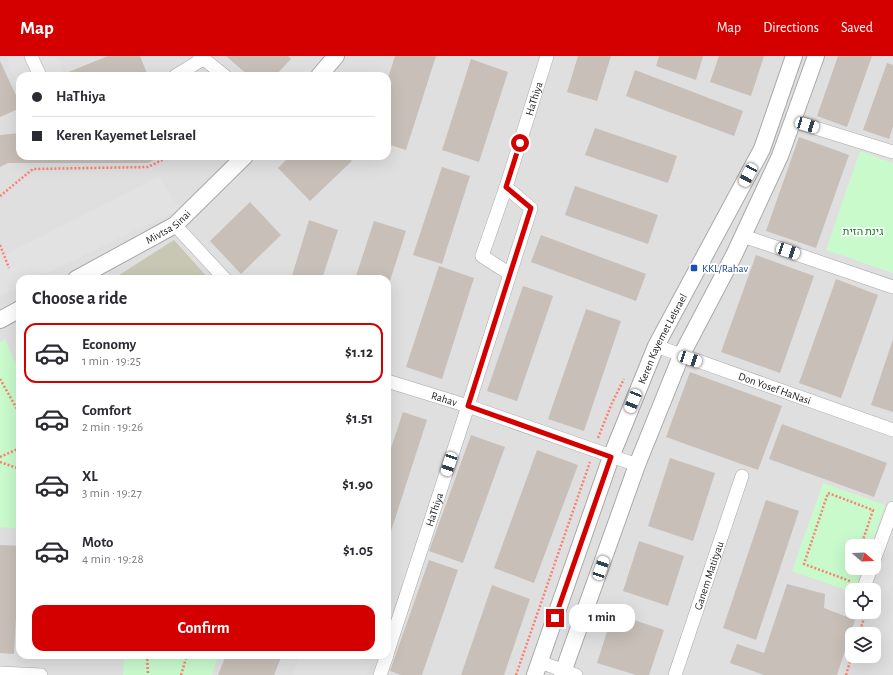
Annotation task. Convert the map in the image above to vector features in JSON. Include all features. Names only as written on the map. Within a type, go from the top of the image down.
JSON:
[{"type":"street","points":[[31,56],[38,72]]},
{"type":"street","points":[[322,72],[336,56]]},
{"type":"street","name":"HaThiya","points":[[510,274],[482,256],[506,187],[547,56]]},
{"type":"street","name":"Keren Kayemet LeIsrael","points":[[538,669],[611,457],[656,346],[762,149],[794,56]]},
{"type":"street","points":[[538,669],[567,674],[637,465],[681,356],[743,236],[780,156],[816,56]]},
{"type":"street","points":[[181,72],[202,58],[220,72]]},
{"type":"street","points":[[793,121],[893,152]]},
{"type":"street","name":"Mivtsa Sinai","points":[[83,275],[175,226],[241,160]]},
{"type":"street","name":"HaThiya","points":[[391,642],[531,208],[506,187]]},
{"type":"street","points":[[175,226],[221,275]]},
{"type":"street","points":[[743,236],[893,287]]},
{"type":"street","points":[[0,320],[16,311]]},
{"type":"street","name":"Don Yosef HaNasi","points":[[656,346],[893,430]]},
{"type":"street","name":"Rahav","points":[[391,382],[468,406],[637,465]]},
{"type":"street","name":"Ganem Matityau","points":[[675,675],[742,476]]},
{"type":"street","points":[[881,541],[893,508]]},
{"type":"street","name":"HaThiya","points":[[380,675],[385,659]]},
{"type":"street","points":[[0,673],[41,675]]},
{"type":"path","points":[[0,196],[33,169],[148,167],[162,160]]},
{"type":"path","points":[[0,245],[9,268]]},
{"type":"path","points":[[0,379],[16,407]]},
{"type":"path","points":[[0,457],[16,450]]},
{"type":"path","points":[[516,675],[594,450]]},
{"type":"path","points":[[0,462],[16,468]]},
{"type":"path","points":[[850,581],[804,564],[828,493],[873,510],[863,539]]},
{"type":"path","points":[[147,659],[148,675]]},
{"type":"path","points":[[180,675],[186,659]]},
{"type":"path","points":[[846,675],[850,663]]},
{"type":"shaded area","points":[[0,56],[893,56],[893,675],[0,675]]},
{"type":"shaded area","points":[[6,56],[57,56],[63,72],[16,72],[16,83]]},
{"type":"shaded area","points":[[159,177],[179,209],[43,275],[16,275],[16,288],[0,296],[0,257]]},
{"type":"shaded area","points":[[174,240],[205,275],[119,275]]},
{"type":"shaded area","points":[[298,659],[360,659],[371,663],[367,675],[293,675]]},
{"type":"green space","name":"גינת הזית","points":[[860,151],[893,163],[893,273],[826,250]]},
{"type":"green space","points":[[5,339],[16,364],[16,529],[0,527],[0,342]]},
{"type":"green space","points":[[823,483],[885,505],[873,539],[845,539],[845,575],[860,575],[858,583],[845,583],[845,590],[792,571]]},
{"type":"green space","points":[[124,659],[217,659],[212,675],[123,675]]},
{"type":"building","points":[[108,56],[140,56],[146,72],[68,72]]},
{"type":"building","points":[[226,56],[288,56],[291,59],[279,72],[244,72]]},
{"type":"building","points":[[395,56],[436,56],[406,150],[391,145],[390,72]]},
{"type":"building","points":[[578,56],[611,56],[597,101],[567,92]]},
{"type":"building","points":[[659,56],[703,56],[696,80],[656,66]]},
{"type":"building","points":[[719,56],[764,56],[751,96],[710,82]]},
{"type":"building","points":[[838,56],[872,56],[847,127],[817,116]]},
{"type":"building","points":[[471,59],[508,72],[479,162],[442,150]]},
{"type":"building","points":[[0,61],[16,95],[16,110],[0,117]]},
{"type":"building","points":[[887,63],[893,65],[893,126],[889,139],[863,130]]},
{"type":"building","points":[[635,70],[743,111],[734,136],[626,96]]},
{"type":"building","points":[[595,128],[677,156],[668,183],[585,155]]},
{"type":"building","points":[[16,133],[16,160],[154,160],[148,163],[8,163],[0,167],[0,135]]},
{"type":"building","points":[[799,137],[849,155],[816,248],[766,231]]},
{"type":"building","points":[[286,160],[352,161],[310,201],[278,168]]},
{"type":"building","points":[[442,167],[470,176],[442,264],[413,255]]},
{"type":"building","points":[[575,186],[658,215],[648,244],[565,215]]},
{"type":"building","points":[[250,202],[281,235],[241,274],[210,241]]},
{"type":"building","points":[[309,220],[338,230],[323,275],[292,275]]},
{"type":"building","points":[[374,221],[406,231],[391,278],[391,275],[356,275]]},
{"type":"building","points":[[541,235],[646,274],[636,301],[531,262]]},
{"type":"building","points":[[756,255],[814,276],[780,373],[721,352]]},
{"type":"building","points":[[439,266],[474,278],[442,379],[406,367]]},
{"type":"building","points":[[836,279],[878,295],[841,398],[799,383]]},
{"type":"building","points":[[523,286],[553,296],[517,401],[487,391]]},
{"type":"building","points":[[586,309],[621,321],[584,431],[548,419]]},
{"type":"building","points":[[893,339],[893,412],[871,405]]},
{"type":"building","points":[[690,372],[782,406],[758,470],[666,437]]},
{"type":"building","points":[[403,412],[427,420],[391,531],[391,448]]},
{"type":"building","points":[[782,424],[887,463],[874,497],[769,459]]},
{"type":"building","points":[[471,435],[505,447],[463,563],[429,551]]},
{"type":"building","points":[[537,450],[578,465],[534,583],[494,568]]},
{"type":"building","points":[[670,458],[715,473],[693,541],[648,526]]},
{"type":"building","points":[[766,500],[799,511],[756,640],[723,628]]},
{"type":"building","points":[[639,541],[684,556],[668,606],[623,591]]},
{"type":"building","points":[[0,545],[16,546],[16,618],[14,654],[0,653]]},
{"type":"building","points":[[429,560],[458,570],[422,675],[401,675],[390,671]]},
{"type":"building","points":[[787,584],[825,594],[824,608],[845,616],[845,619],[855,620],[853,627],[845,627],[845,651],[837,675],[764,675],[730,663],[737,644],[764,653]]},
{"type":"building","points":[[492,585],[530,599],[504,675],[461,675]]},
{"type":"building","points":[[613,613],[664,630],[649,675],[636,675],[597,663]]},
{"type":"building","points":[[224,659],[280,659],[274,675],[218,675]]},
{"type":"place","name":"KKL/Rahav","points":[[694,268]]},
{"type":"route","points":[[520,143],[506,187],[531,208],[468,406],[611,457],[555,618]]}]
